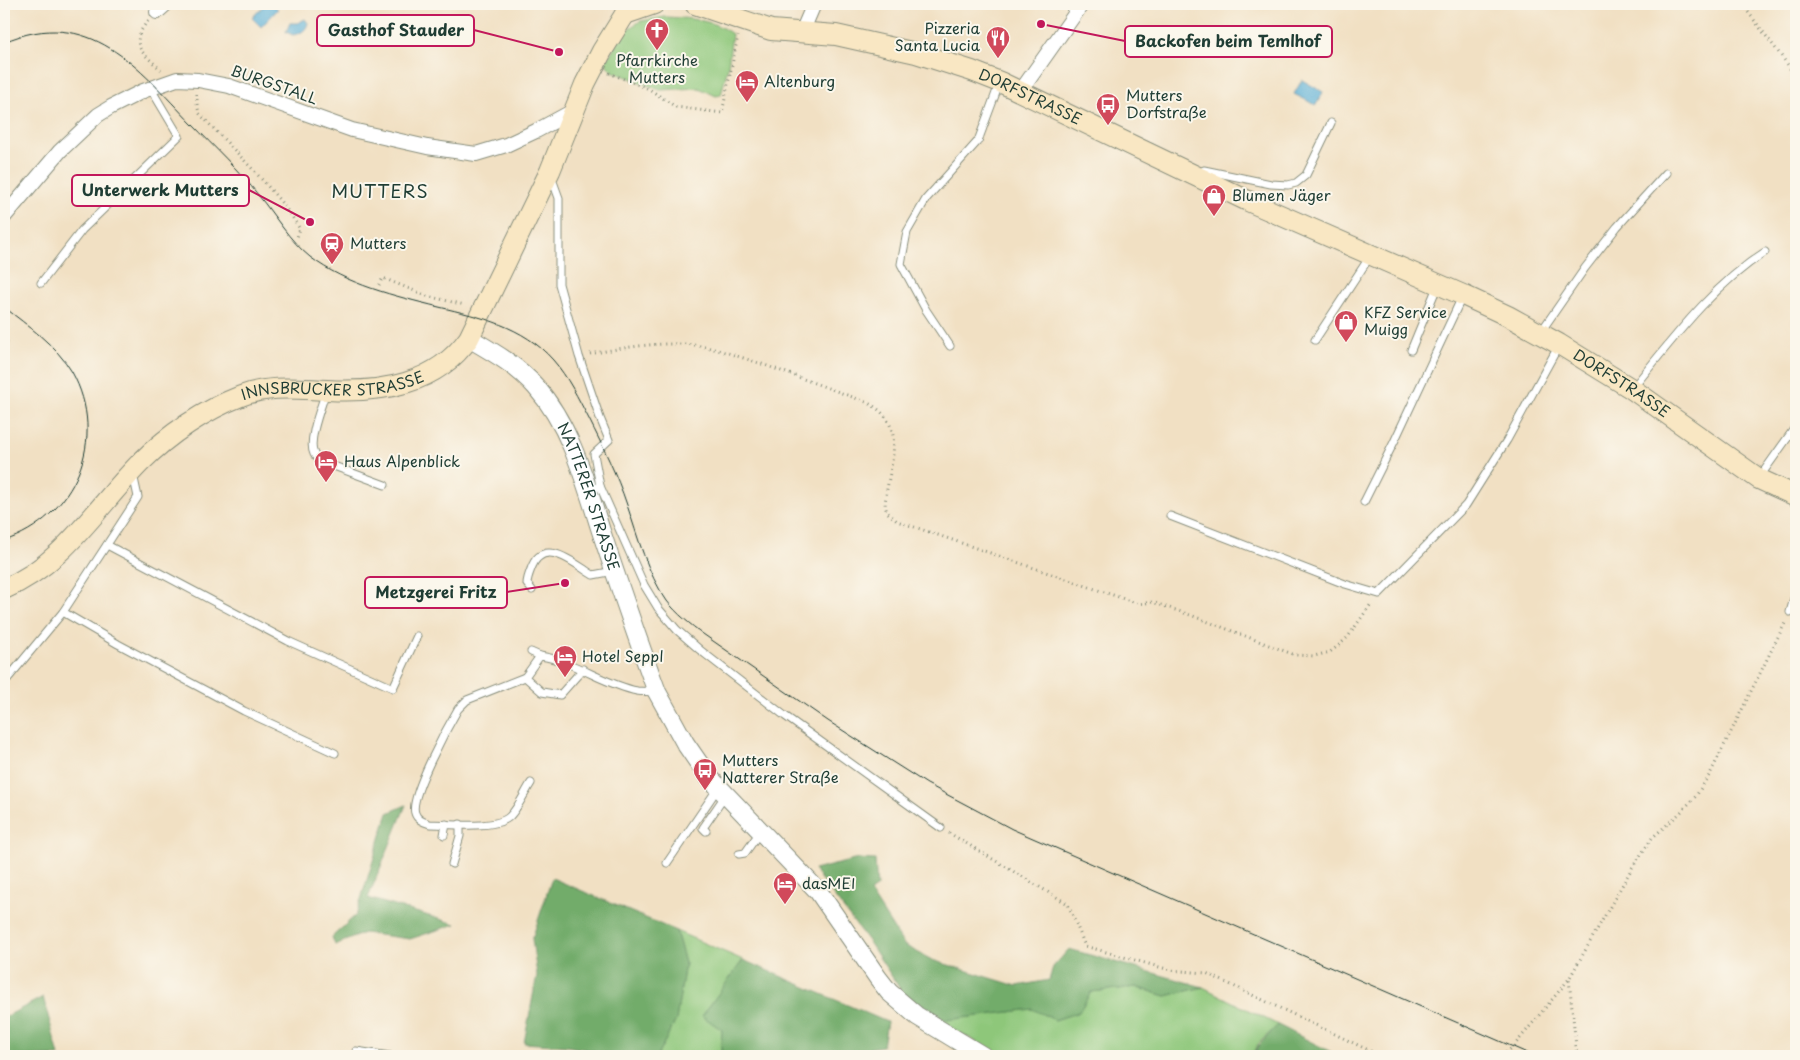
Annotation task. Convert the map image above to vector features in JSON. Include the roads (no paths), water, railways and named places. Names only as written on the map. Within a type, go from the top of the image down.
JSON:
[{"type":"main road","points":[[626,9],[654,4]]},
{"type":"main road","name":"DORFSTRASSE","points":[[695,4],[771,30],[836,35],[916,53],[1000,82],[1194,176],[1463,295],[1540,333],[1632,389],[1759,479],[1796,496]]},
{"type":"main road","name":"INNSBRUCKER STRASSE","points":[[4,589],[27,577],[57,555],[149,454],[178,431],[206,413],[243,395],[271,389],[372,390],[391,388],[424,376],[452,358],[469,338],[483,310],[550,171],[573,111],[593,67],[626,9]]},
{"type":"street","points":[[802,32],[814,4]]},
{"type":"street","points":[[1020,92],[1082,4]]},
{"type":"street","name":"BURGSTALL","points":[[4,217],[60,151],[88,124],[111,107],[143,91],[177,79],[198,80],[229,86],[267,98],[352,130],[427,147],[476,154],[514,142],[573,111]]},
{"type":"street","name":"NATTERER STRASSE","points":[[469,338],[523,374],[536,387],[567,434],[594,488],[614,571],[657,692],[685,743],[706,775],[818,891],[889,992],[917,1016],[983,1056]]},
{"type":"lane","points":[[950,346],[926,310],[902,264],[907,232],[926,199],[978,141],[1000,82]]},
{"type":"lane","points":[[41,283],[82,230],[179,136],[151,89]]},
{"type":"lane","points":[[1194,176],[1204,170],[1271,184],[1296,184],[1306,175],[1331,123]]},
{"type":"lane","points":[[550,171],[559,198],[559,284],[600,418],[610,440],[594,454],[594,488],[658,608],[677,630],[700,650],[785,716],[941,828]]},
{"type":"lane","points":[[1540,333],[1585,268],[1617,227],[1666,173]]},
{"type":"lane","points":[[1632,389],[1710,297],[1740,270],[1766,252]]},
{"type":"lane","points":[[1315,340],[1371,255]]},
{"type":"lane","points":[[1411,350],[1438,284]]},
{"type":"lane","points":[[1364,502],[1463,295]]},
{"type":"lane","points":[[1170,516],[1336,581],[1379,594],[1466,505],[1507,440],[1559,344]]},
{"type":"lane","points":[[326,390],[313,436],[312,448],[314,456],[323,462],[385,485]]},
{"type":"lane","points":[[1759,479],[1796,426]]},
{"type":"lane","points":[[4,683],[63,612],[138,497],[132,471]]},
{"type":"lane","points":[[106,545],[288,642],[392,688],[417,636]]},
{"type":"lane","points":[[532,590],[527,581],[532,565],[540,555],[546,553],[558,554],[593,576],[614,571]]},
{"type":"lane","points":[[1790,612],[1796,592]]},
{"type":"lane","points":[[63,612],[118,644],[244,711],[335,752]]},
{"type":"lane","points":[[531,652],[540,656],[557,659],[623,687],[638,691],[657,692]]},
{"type":"lane","points":[[531,783],[510,817],[503,821],[491,824],[430,824],[415,815],[414,808],[422,781],[449,723],[458,709],[467,700],[525,677],[540,656]]},
{"type":"lane","points":[[525,677],[542,692],[560,695],[583,669]]},
{"type":"lane","points":[[706,831],[703,828],[722,792]]},
{"type":"lane","points":[[667,863],[722,792]]},
{"type":"lane","points":[[444,835],[446,824]]},
{"type":"lane","points":[[452,864],[460,836],[460,824]]},
{"type":"lane","points":[[739,854],[745,853],[760,832]]},
{"type":"lane","points":[[356,1051],[390,1056]]},
{"type":"water","points":[[265,4],[272,4],[278,9],[261,27],[252,18]]},
{"type":"water","points":[[305,19],[308,23],[303,31],[293,35],[286,32],[290,23],[298,23]]},
{"type":"water","points":[[1302,80],[1323,92],[1316,105],[1294,94]]},
{"type":"tram line","points":[[4,42],[35,33],[62,31],[87,37],[110,48],[152,82],[251,186],[302,250],[324,267],[372,288],[501,324],[541,348],[563,373],[577,396],[610,461],[648,567],[667,601],[679,615],[703,634],[828,721],[927,784],[1012,829],[1534,1056]]},
{"type":"tram line","points":[[4,307],[41,336],[65,362],[72,372],[83,398],[87,423],[85,449],[78,473],[66,495],[50,514],[29,530],[4,541]]},
{"type":"place","name":"Backofen beim Temlhof","points":[[1041,24]]},
{"type":"place","name":"Pfarrkirche Mutters","points":[[657,51]]},
{"type":"place","name":"Gasthof Stauder","points":[[559,52]]},
{"type":"place","name":"Pizzeria Santa Lucia","points":[[998,59]]},
{"type":"place","name":"Altenburg","points":[[747,103]]},
{"type":"place","name":"Mutters Dorfstraße","points":[[1108,126]]},
{"type":"place","name":"Blumen Jäger","points":[[1214,217]]},
{"type":"place","name":"Unterwerk Mutters","points":[[310,222]]},
{"type":"place","name":"Mutters","points":[[332,265]]},
{"type":"place","name":"KFZ Service Muigg","points":[[1346,343]]},
{"type":"place","name":"Haus Alpenblick","points":[[326,483]]},
{"type":"place","name":"Metzgerei Fritz","points":[[565,583]]},
{"type":"place","name":"Hotel Seppl","points":[[565,678]]},
{"type":"place","name":"Mutters Natterer Straße","points":[[705,791]]},
{"type":"place","name":"dasMEI","points":[[785,905]]},
{"type":"district","name":"MUTTERS","points":[[380,192]]}]
